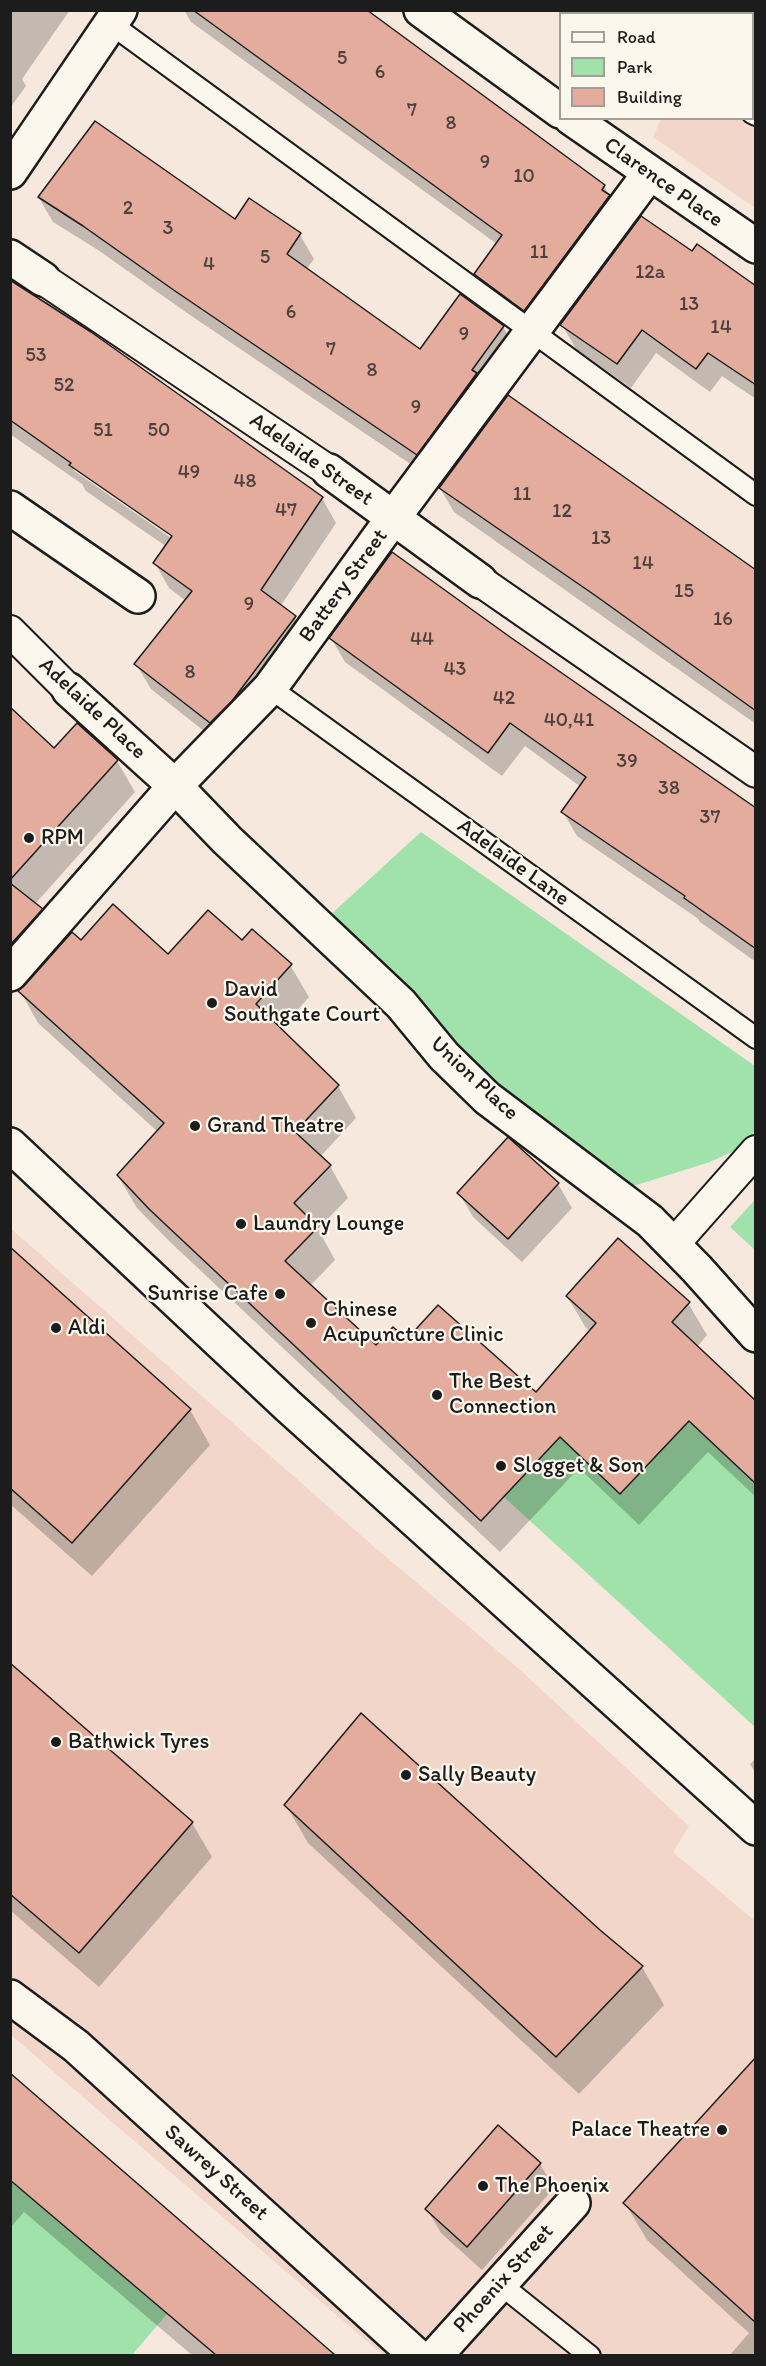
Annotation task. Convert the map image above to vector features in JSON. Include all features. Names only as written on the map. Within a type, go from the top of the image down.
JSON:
[{"type":"street","points":[[421,10],[559,110]]},
{"type":"street","points":[[10,172],[115,17]]},
{"type":"street","name":"Clarence Place","points":[[575,120],[649,174],[756,246]]},
{"type":"street","name":"Battery Street","points":[[10,975],[175,786],[270,688],[393,518],[649,174]]},
{"type":"street","name":"Adelaide Street","points":[[10,257],[329,471],[480,581],[756,772]]},
{"type":"street","points":[[10,508],[138,596]]},
{"type":"street","name":"Adelaide Place","points":[[10,631],[69,690],[175,786]]},
{"type":"street","name":"Union Place","points":[[175,786],[227,840],[401,1004],[444,1056],[487,1098],[650,1221],[756,1335]]},
{"type":"street","points":[[10,1145],[288,1406],[756,1828]]},
{"type":"street","points":[[673,1245],[756,1151]]},
{"type":"street","name":"Sawrey Street","points":[[10,1997],[76,2046],[417,2355]]},
{"type":"street","name":"Phoenix Street","points":[[435,2355],[573,2203]]},
{"type":"lane","points":[[115,17],[531,333],[756,495]]},
{"type":"lane","name":"Adelaide Lane","points":[[270,688],[756,1038]]},
{"type":"lane","points":[[500,2284],[590,2355]]},
{"type":"shaded area","points":[[755,11],[755,208],[653,137],[661,120],[754,120],[754,12],[707,12]]},
{"type":"shaded area","points":[[10,1228],[372,1545],[519,1669],[689,1826],[673,1852],[755,1921],[755,2355],[383,2355],[11,2035]]},
{"type":"green space","points":[[421,832],[755,1066],[755,1131],[745,1146],[710,1162],[627,1188],[519,1109],[327,918]]},
{"type":"green space","points":[[755,1200],[755,1250],[730,1227]]},
{"type":"green space","points":[[652,1386],[755,1484],[755,1727],[504,1497],[560,1437],[620,1494],[653,1459]]},
{"type":"green space","points":[[10,2181],[167,2314],[132,2355],[11,2355]]},
{"type":"building","points":[[193,10],[367,10],[605,185],[602,190],[610,195],[524,311],[474,274],[502,235]]},
{"type":"building","points":[[95,121],[235,219],[249,198],[301,233],[287,254],[420,349],[460,294],[504,326],[472,370],[477,373],[417,455],[38,197]]},
{"type":"building","points":[[641,216],[692,251],[697,244],[756,286],[756,385],[708,353],[696,369],[642,330],[617,364],[560,325]]},
{"type":"building","points":[[10,280],[91,332],[323,497],[261,590],[296,616],[232,701],[210,723],[134,664],[192,591],[153,563],[172,536],[69,465],[71,463],[10,420]]},
{"type":"building","points":[[508,395],[756,570],[756,711],[596,596],[439,488]]},
{"type":"building","points":[[392,552],[756,808],[756,949],[684,898],[685,896],[561,812],[586,777],[510,723],[488,753],[329,638]]},
{"type":"building","name":"RPM","points":[[10,707],[54,748],[77,723],[118,760],[10,880]]},
{"type":"building","points":[[10,883],[43,909],[10,945]]},
{"type":"building","points":[[113,904],[168,954],[208,910],[242,940],[252,929],[292,964],[256,1004],[339,1085],[295,1132],[331,1165],[294,1203],[318,1227],[285,1261],[376,1345],[393,1327],[407,1339],[438,1305],[536,1392],[596,1323],[566,1296],[618,1238],[690,1302],[672,1322],[756,1401],[756,1484],[689,1421],[620,1494],[560,1437],[481,1521],[149,1209],[117,1175],[164,1123],[18,991],[72,932],[81,940]]},
{"type":"building","points":[[508,1137],[559,1183],[508,1239],[457,1193]]},
{"type":"building","name":"Aldi","points":[[10,1247],[191,1409],[72,1543],[10,1488]]},
{"type":"building","name":"Bathwick Tyres","points":[[10,1663],[193,1822],[79,1953],[10,1894]]},
{"type":"building","points":[[361,1713],[600,1930],[643,1966],[556,2057],[284,1805]]},
{"type":"building","name":"Palace Theatre","points":[[756,2057],[756,2323],[623,2203]]},
{"type":"building","points":[[10,2073],[335,2355],[216,2355],[10,2180]]},
{"type":"building","name":"The Phoenix","points":[[498,2125],[541,2163],[467,2247],[425,2209]]},
{"type":"place","name":"RPM","points":[[29,838]]},
{"type":"place","name":"David Southgate Court","points":[[212,1003]]},
{"type":"place","name":"Grand Theatre","points":[[195,1126]]},
{"type":"place","name":"Laundry Lounge","points":[[241,1224]]},
{"type":"place","name":"Sunrise Cafe","points":[[280,1294]]},
{"type":"place","name":"Chinese Acupuncture Clinic","points":[[311,1323]]},
{"type":"place","name":"Aldi","points":[[56,1328]]},
{"type":"place","name":"The Best Connection","points":[[437,1395]]},
{"type":"place","name":"Slogget & Son","points":[[501,1466]]},
{"type":"place","name":"Bathwick Tyres","points":[[56,1742]]},
{"type":"place","name":"Sally Beauty","points":[[406,1775]]},
{"type":"place","name":"Palace Theatre","points":[[722,2130]]},
{"type":"place","name":"The Phoenix","points":[[483,2186]]}]
